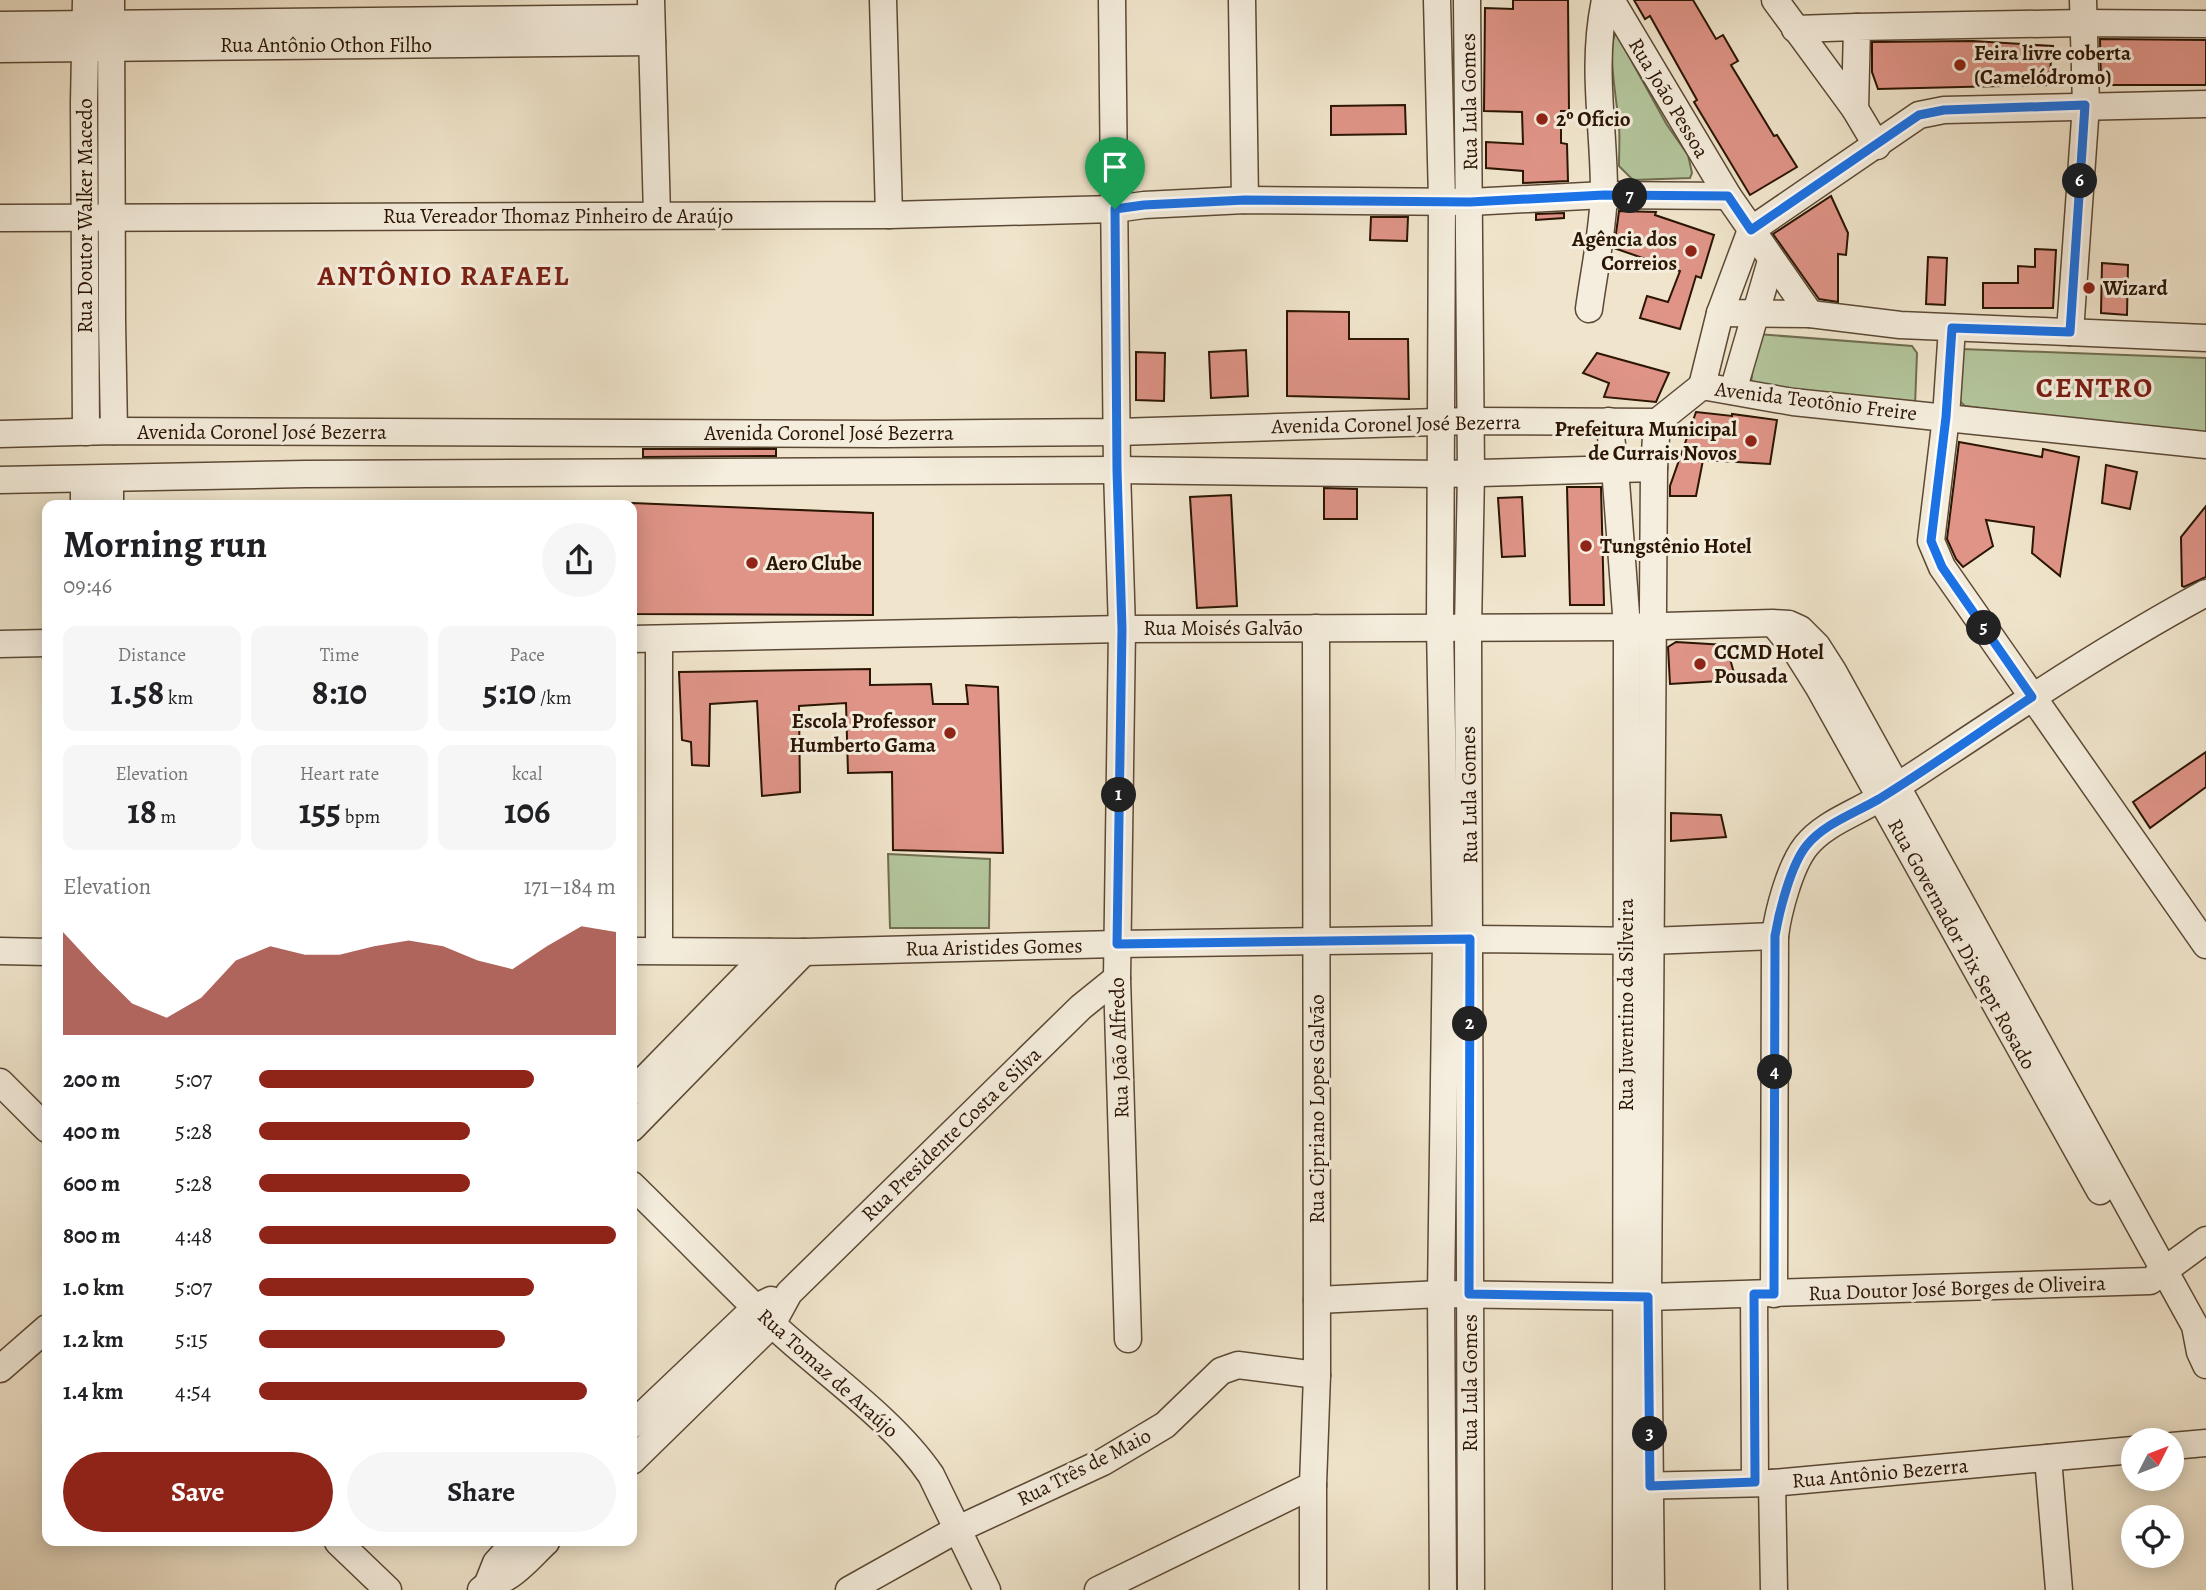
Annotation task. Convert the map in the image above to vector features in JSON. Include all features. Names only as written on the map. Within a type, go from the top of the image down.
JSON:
[{"type":"street","points":[[883,0],[889,215]]},
{"type":"street","name":"Rua João Alfredo","points":[[1112,0],[1117,470],[1122,629],[1117,978],[1128,1339]]},
{"type":"street","points":[[1242,0],[1245,200]]},
{"type":"street","points":[[1437,0],[1442,200],[1440,423]]},
{"type":"street","name":"Rua Lula Gomes","points":[[1467,0],[1471,473],[1458,939],[1457,1131],[1469,1294],[1471,1590]]},
{"type":"street","name":"Rua João Pessoa","points":[[1589,309],[1604,195],[1597,75],[1598,47],[1608,0]]},
{"type":"street","name":"Rua João Pessoa","points":[[1608,0],[1728,196],[1810,314]]},
{"type":"street","points":[[1775,0],[1855,109],[1877,146]]},
{"type":"street","points":[[1795,29],[2083,11],[2206,24]]},
{"type":"street","points":[[2070,332],[2085,105],[2083,11]]},
{"type":"street","points":[[651,20],[657,215]]},
{"type":"street","name":"Rua Antônio Othon Filho","points":[[0,25],[651,20]]},
{"type":"street","name":"Rua Antônio Othon Filho","points":[[0,49],[98,24]]},
{"type":"street","name":"Rua Doutor Walker Macedo","points":[[86,432],[85,217],[98,24]]},
{"type":"street","name":"Rua Doutor Walker Macedo","points":[[98,24],[112,218],[114,431]]},
{"type":"street","points":[[1855,109],[1857,27]]},
{"type":"street","points":[[1440,89],[1468,90]]},
{"type":"street","points":[[1702,386],[1720,313],[1751,230],[1919,115],[1944,110],[2206,104]]},
{"type":"street","name":"Rua Vereador Thomaz Pinheiro de Araújo","points":[[0,218],[889,215],[1115,209],[1245,200],[1470,202],[1604,195],[1728,196]]},
{"type":"street","points":[[1733,391],[1771,261]]},
{"type":"street","points":[[1720,313],[1810,314],[1900,325],[2206,338]]},
{"type":"street","points":[[1952,328],[1946,417],[1931,541],[1934,552],[2206,945]]},
{"type":"street","name":"Avenida Teotônio Freire","points":[[1657,422],[1702,386],[1793,402],[2206,445]]},
{"type":"street","name":"Avenida Coronel José Bezerra","points":[[0,434],[114,431],[926,434],[1117,432],[1469,421],[1657,422]]},
{"type":"street","name":"Rua Juventino da Silveira","points":[[1609,421],[1615,468],[1640,797]]},
{"type":"street","name":"Rua Juventino da Silveira","points":[[1651,1590],[1638,1486],[1637,1118],[1640,797],[1654,627],[1654,468],[1657,422]]},
{"type":"street","name":"Rua Lula Gomes","points":[[1440,423],[1443,474],[1440,627],[1458,939]]},
{"type":"street","points":[[553,432],[554,473]]},
{"type":"street","points":[[1018,432],[1020,471]]},
{"type":"street","points":[[461,433],[462,473]]},
{"type":"street","points":[[638,433],[639,472]]},
{"type":"street","points":[[796,433],[798,472]]},
{"type":"street","points":[[885,434],[888,471]]},
{"type":"street","points":[[926,434],[928,471]]},
{"type":"street","name":"Avenida Coronel José Bezerra","points":[[0,480],[462,473],[1117,470],[1443,474],[1654,468]]},
{"type":"street","points":[[87,500],[97,479]]},
{"type":"street","points":[[97,479],[107,500]]},
{"type":"street","points":[[1774,1590],[1763,1483],[1764,1294],[1775,936],[1796,863],[1817,834],[1889,792],[2032,697],[2206,593]]},
{"type":"street","name":"Rua Moisés Galvão","points":[[637,639],[1122,629],[1654,627],[1773,623]]},
{"type":"street","name":"Rua Governador Dix Sept Rosado","points":[[1773,623],[1789,624],[1800,629],[1817,646],[1833,671],[1889,792],[2157,1275],[2195,1326],[2203,1359]]},
{"type":"street","name":"Rua Cipriano Lopes Galvão","points":[[1313,1590],[1317,1375],[1316,628]]},
{"type":"street","points":[[659,639],[659,950]]},
{"type":"street","points":[[0,644],[42,643]]},
{"type":"street","name":"Rua Aristides Gomes","points":[[637,951],[804,952],[1117,944],[1458,939],[1638,941],[1775,936]]},
{"type":"street","points":[[0,951],[42,953]]},
{"type":"street","points":[[637,1086],[769,952]]},
{"type":"street","points":[[637,1123],[804,952]]},
{"type":"street","name":"Rua Presidente Costa e Silva","points":[[637,1421],[789,1293],[1081,1007],[1117,978]]},
{"type":"street","points":[[678,1045],[697,1063]]},
{"type":"street","points":[[0,1082],[42,1124]]},
{"type":"street","name":"Rua Lula Gomes","points":[[1443,1590],[1441,1294],[1457,1131]]},
{"type":"street","name":"Rua Tomaz de Araújo","points":[[637,1190],[764,1316],[891,1429],[920,1459],[931,1475],[987,1590]]},
{"type":"street","points":[[2157,1275],[2206,1240]]},
{"type":"street","name":"Rua Doutor José Borges de Oliveira","points":[[1317,1300],[1441,1294],[1637,1297],[1764,1294],[2157,1275]]},
{"type":"street","name":"Rua Presidente Costa e Silva","points":[[637,1451],[764,1316]]},
{"type":"street","points":[[0,1369],[42,1332]]},
{"type":"street","name":"Rua Três de Maio","points":[[849,1590],[956,1530],[1103,1462],[1165,1425],[1221,1371],[1238,1365],[1317,1375]]},
{"type":"street","points":[[2184,1445],[2206,1443]]},
{"type":"street","points":[[1442,1447],[1470,1446]]},
{"type":"street","name":"Rua Antônio Bezerra","points":[[1638,1486],[1763,1483],[2121,1451]]},
{"type":"street","points":[[2048,1458],[2059,1590]]},
{"type":"street","points":[[1098,1590],[1313,1485]]},
{"type":"street","name":"Rua Juventino da Silveira","points":[[1626,1590],[1638,1486]]},
{"type":"street","points":[[342,1546],[388,1590]]},
{"type":"street","points":[[485,1587],[496,1563],[511,1546]]},
{"type":"street","points":[[485,1587],[506,1578],[542,1546]]},
{"type":"green space","points":[[1616,33],[1667,125],[1688,155],[1692,173],[1690,178],[1633,180],[1619,166],[1619,126],[1612,64]]},
{"type":"green space","points":[[1757,334],[1912,346],[1917,353],[1915,406],[1908,411],[1751,383]]},
{"type":"green space","points":[[1962,349],[2206,358],[2206,437],[1965,406],[1957,399]]},
{"type":"green space","points":[[888,854],[990,859],[989,928],[890,928]]},
{"type":"building","points":[[1513,0],[1568,0],[1569,111],[1561,111],[1561,143],[1567,144],[1568,181],[1523,183],[1523,171],[1486,168],[1486,142],[1523,144],[1522,112],[1484,111],[1485,8],[1513,9]]},
{"type":"building","points":[[1634,0],[1693,0],[1716,39],[1723,35],[1738,61],[1731,65],[1774,136],[1777,135],[1797,167],[1750,195],[1694,102],[1697,100],[1650,16],[1645,19]]},
{"type":"building","name":"Feira livre coberta (Camelódromo)","points":[[2100,39],[2206,40],[2206,85],[2101,85]]},
{"type":"building","name":"Feira livre coberta (Camelódromo)","points":[[1973,41],[2053,46],[2048,85],[1878,89],[1872,72],[1872,42]]},
{"type":"building","points":[[1405,105],[1406,134],[1331,135],[1331,106]]},
{"type":"building","points":[[1831,196],[1848,233],[1846,255],[1838,254],[1838,302],[1819,299],[1773,234]]},
{"type":"building","points":[[1619,211],[1656,212],[1655,215],[1714,235],[1701,278],[1696,276],[1680,329],[1640,318],[1647,296],[1668,302],[1680,271],[1614,248]]},
{"type":"building","points":[[1564,213],[1564,218],[1536,220],[1536,214]]},
{"type":"building","points":[[1371,217],[1408,217],[1407,241],[1370,240]]},
{"type":"building","points":[[2035,249],[2056,250],[2053,308],[1983,308],[1983,283],[2018,283],[2018,266],[2035,267]]},
{"type":"building","points":[[1928,257],[1947,258],[1945,305],[1926,304]]},
{"type":"building","points":[[2102,263],[2128,265],[2127,315],[2101,313]]},
{"type":"building","points":[[1287,311],[1349,312],[1349,339],[1408,339],[1409,399],[1287,396]]},
{"type":"building","points":[[1246,350],[1248,396],[1211,398],[1209,352]]},
{"type":"building","points":[[1136,352],[1165,353],[1164,401],[1136,400]]},
{"type":"building","points":[[1597,353],[1669,373],[1656,402],[1604,397],[1609,383],[1583,373]]},
{"type":"building","points":[[1696,412],[1777,420],[1770,464],[1703,460],[1696,496],[1670,496],[1670,486]]},
{"type":"building","points":[[1959,442],[2042,457],[2043,449],[2079,457],[2060,576],[2032,553],[2034,527],[1986,520],[1993,546],[1963,567],[1956,559],[1947,539]]},
{"type":"building","points":[[643,449],[776,449],[776,456],[643,457]]},
{"type":"building","points":[[2106,465],[2137,472],[2130,509],[2102,503]]},
{"type":"building","name":"Tungstênio Hotel","points":[[1567,487],[1601,487],[1604,605],[1570,605]]},
{"type":"building","points":[[1324,488],[1357,489],[1357,519],[1324,519]]},
{"type":"building","points":[[1231,495],[1237,606],[1197,608],[1190,497]]},
{"type":"building","points":[[1522,497],[1525,556],[1502,557],[1498,498]]},
{"type":"building","name":"Aero Clube","points":[[637,503],[873,513],[873,615],[637,614]]},
{"type":"building","points":[[2206,506],[2206,577],[2184,587],[2181,537]]},
{"type":"building","name":"CCMD Hotel Pousada","points":[[1676,642],[1726,645],[1736,680],[1670,684],[1668,647]]},
{"type":"building","points":[[870,669],[870,685],[931,684],[933,704],[968,704],[966,685],[998,687],[1003,853],[893,850],[892,772],[848,773],[846,703],[799,706],[800,792],[762,796],[757,701],[710,704],[709,766],[692,765],[691,742],[682,740],[679,672]]},
{"type":"building","points":[[2206,752],[2206,787],[2150,828],[2133,802]]},
{"type":"building","points":[[1671,813],[1721,815],[1726,837],[1671,841]]},
{"type":"place","name":"Feira livre coberta (Camelódromo)","points":[[1960,65]]},
{"type":"place","name":"2º Ofício","points":[[1542,119]]},
{"type":"place","name":"Agência dos Correios","points":[[1691,251]]},
{"type":"place","name":"Wizard","points":[[2089,288]]},
{"type":"place","name":"Prefeitura Municipal de Currais Novos","points":[[1751,441]]},
{"type":"place","name":"Tungstênio Hotel","points":[[1586,546]]},
{"type":"place","name":"Aero Clube","points":[[752,563]]},
{"type":"place","name":"CCMD Hotel Pousada","points":[[1700,664]]},
{"type":"place","name":"Escola Professor Humberto Gama","points":[[950,733]]},
{"type":"district","name":"ANTÔNIO RAFAEL","points":[[444,275]]},
{"type":"district","name":"CENTRO","points":[[2095,387]]},
{"type":"route","points":[[2085,105],[2070,332],[1952,328],[1946,417],[1931,541],[1942,567],[2032,697],[1880,798],[1817,834],[1796,863],[1777,922],[1774,1294],[1754,1294],[1755,1482],[1650,1486],[1648,1297],[1469,1294],[1470,939],[1117,944],[1122,629],[1117,470],[1115,209],[1245,200],[1470,202],[1604,195],[1728,196],[1751,230],[1919,115],[1944,110],[2085,105]]}]
